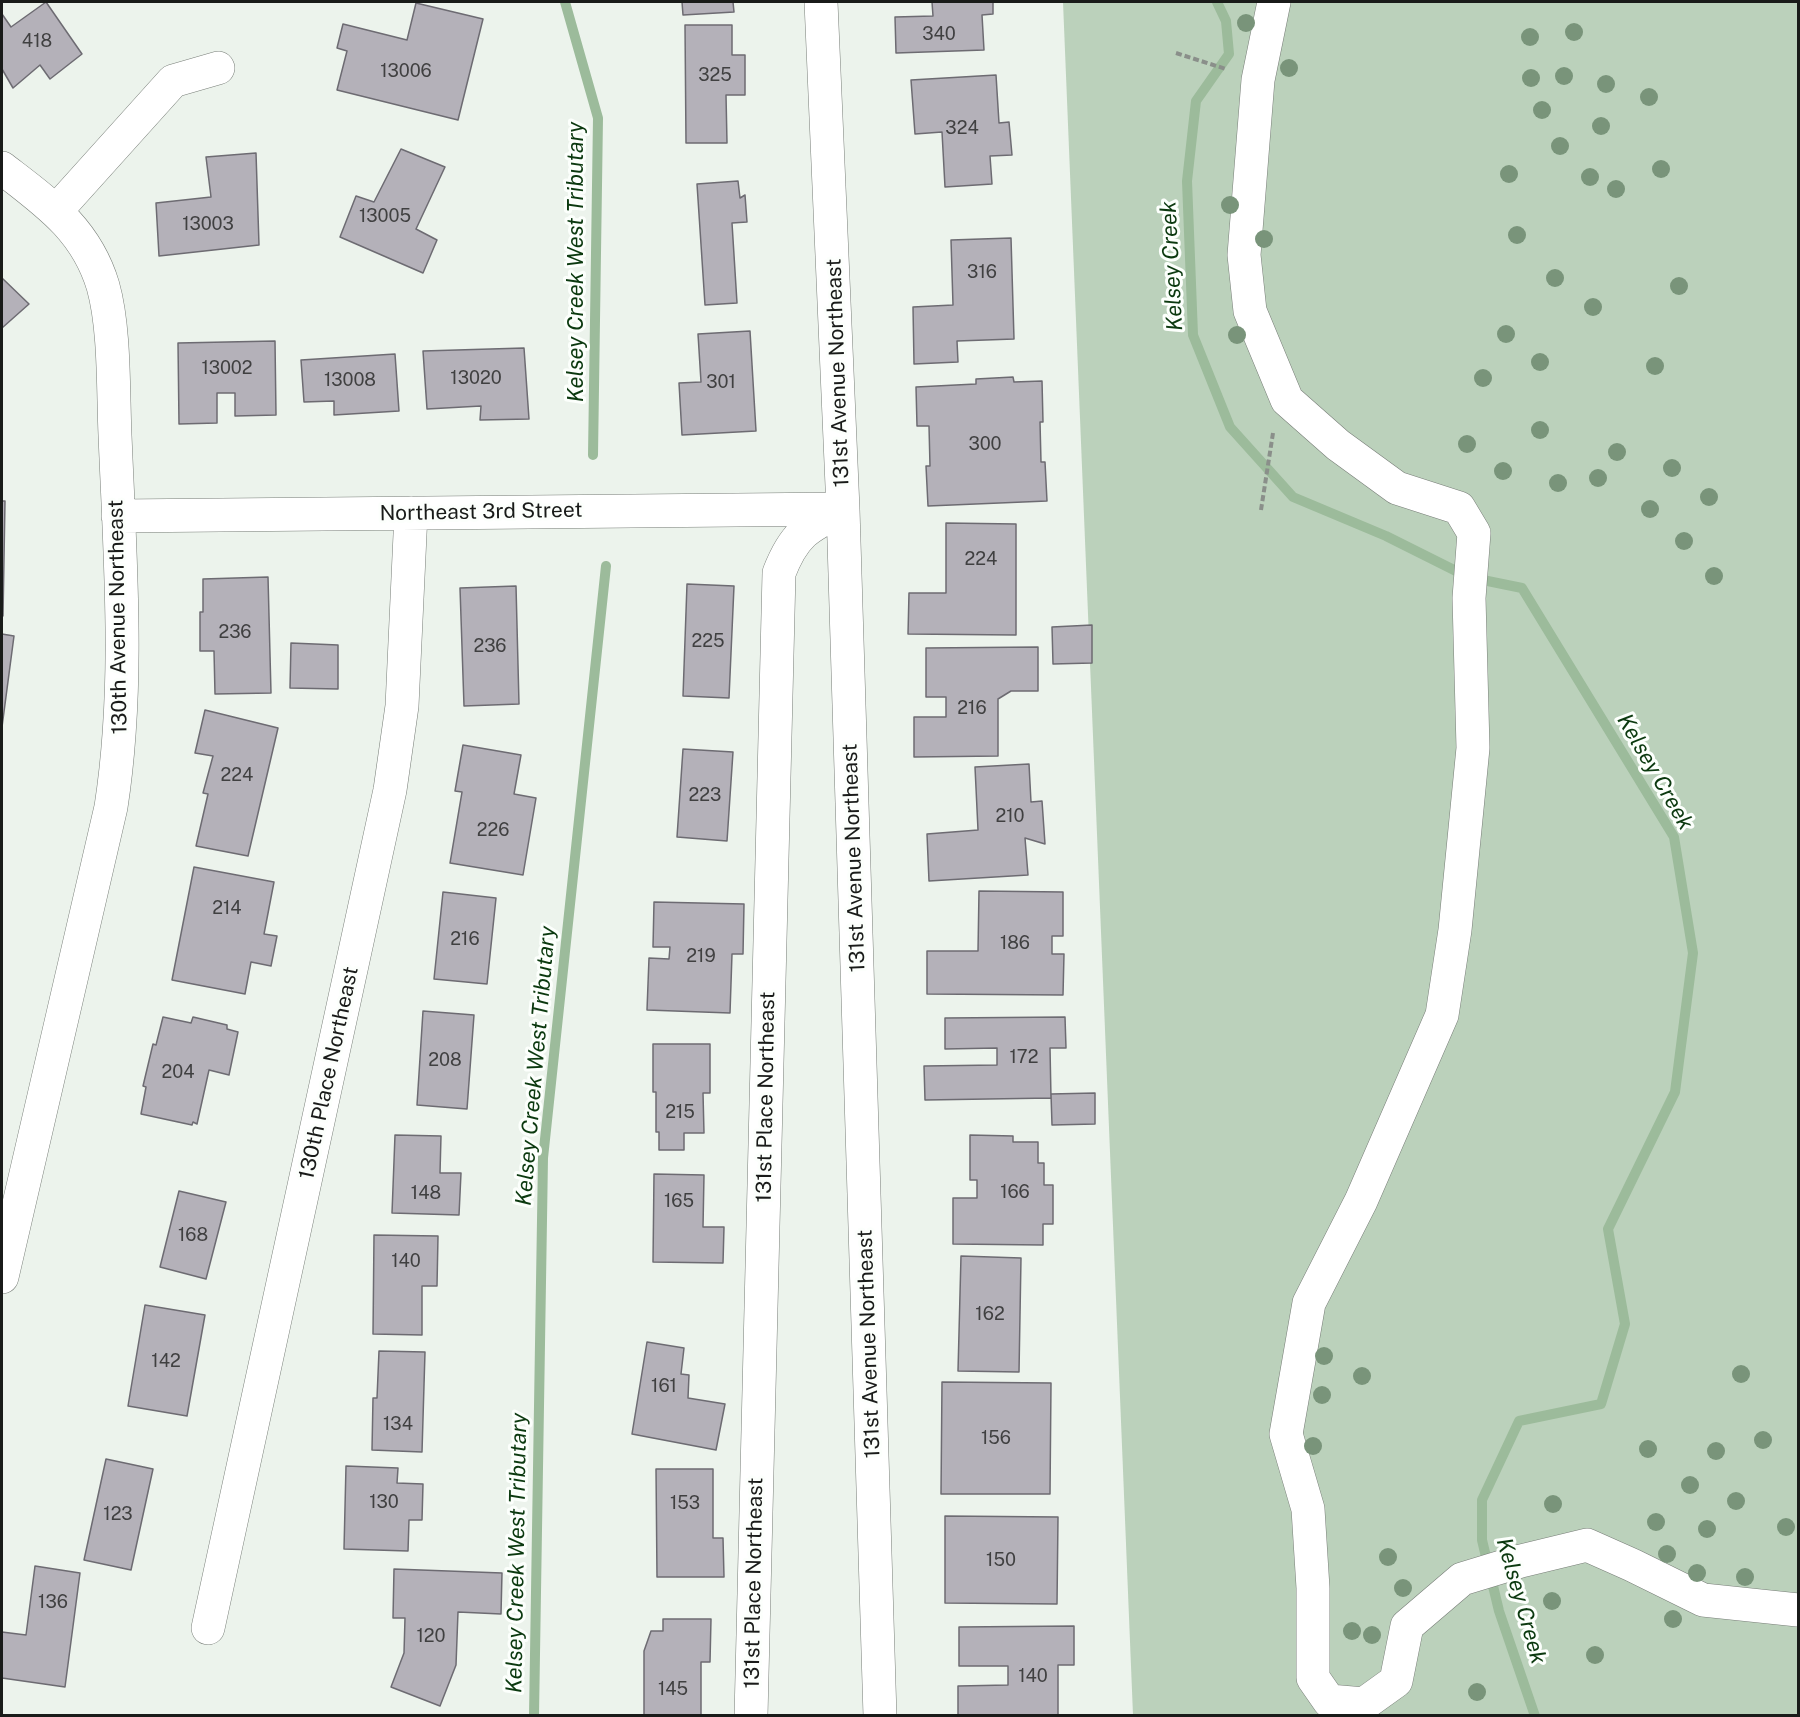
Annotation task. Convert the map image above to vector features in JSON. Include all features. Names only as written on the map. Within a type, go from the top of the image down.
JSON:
[{"type":"street","name":"131st Avenue Northeast","points":[[821,2],[843,509],[880,1716]]},
{"type":"street","points":[[1274,2],[1258,80],[1244,255],[1250,311],[1287,400],[1338,445],[1397,488],[1459,508],[1474,533],[1469,598],[1473,748],[1455,930],[1442,1015],[1361,1201],[1309,1303],[1286,1434],[1308,1509],[1313,1588],[1313,1678],[1329,1701],[1364,1704],[1396,1682],[1407,1626],[1462,1579],[1521,1561],[1587,1545],[1703,1600],[1798,1610]]},
{"type":"street","points":[[56,211],[173,81],[218,68]]},
{"type":"street","name":"130th Avenue Northeast","points":[[2,168],[56,211],[76,232],[91,257],[103,286],[110,325],[118,516],[122,698],[116,777],[111,807],[2,1277]]},
{"type":"street","name":"Northeast 3rd Street","points":[[118,516],[843,509]]},
{"type":"street","name":"131st Place Northeast","points":[[751,1716],[779,573],[787,553],[798,536],[815,523],[843,509]]},
{"type":"street","name":"130th Place Northeast","points":[[208,1628],[390,790],[402,706],[411,513]]},
{"type":"path","points":[[1176,52],[1231,71]]},
{"type":"path","points":[[1261,510],[1274,426]]},
{"type":"green space","points":[[1063,2],[1798,2],[1798,1715],[1133,1715]]},
{"type":"building","points":[[46,2],[82,54],[50,79],[40,65],[13,88],[2,69],[2,14],[11,27]]},
{"type":"building","points":[[682,2],[733,2],[734,12],[683,15]]},
{"type":"building","points":[[932,2],[993,2],[993,14],[982,15],[984,50],[896,53],[895,17],[933,16]]},
{"type":"building","points":[[416,3],[483,19],[458,120],[337,90],[347,51],[337,48],[343,24],[407,40]]},
{"type":"building","points":[[685,25],[732,25],[732,55],[745,55],[745,95],[726,95],[727,143],[686,143]]},
{"type":"building","points":[[996,75],[999,123],[1009,122],[1012,155],[990,156],[992,184],[945,187],[942,132],[915,134],[911,80]]},
{"type":"building","points":[[401,149],[445,167],[416,229],[437,240],[423,273],[340,237],[356,196],[374,202]]},
{"type":"building","points":[[256,153],[259,245],[159,256],[156,203],[211,197],[206,157]]},
{"type":"building","points":[[738,181],[740,198],[745,195],[747,222],[732,223],[737,303],[705,305],[697,184]]},
{"type":"building","points":[[1011,238],[1014,339],[957,341],[958,362],[914,364],[913,307],[953,305],[951,240]]},
{"type":"building","points":[[2,278],[29,304],[2,328]]},
{"type":"building","points":[[750,331],[756,431],[682,435],[679,383],[701,382],[698,334]]},
{"type":"building","points":[[275,341],[276,415],[235,416],[235,393],[217,393],[217,423],[179,424],[178,343]]},
{"type":"building","points":[[524,348],[529,419],[480,420],[481,406],[427,409],[423,351]]},
{"type":"building","points":[[395,354],[399,411],[334,415],[334,401],[304,402],[301,360]]},
{"type":"building","points":[[1013,377],[1014,382],[1042,381],[1041,462],[1045,462],[1047,501],[928,506],[926,466],[930,466],[929,426],[917,426],[916,387],[976,384],[976,379]]},
{"type":"building","points":[[2,501],[5,501],[3,616],[2,616]]},
{"type":"building","points":[[946,523],[1016,524],[1016,635],[908,634],[909,593],[946,593]]},
{"type":"building","points":[[268,577],[271,693],[215,694],[214,651],[200,651],[203,579]]},
{"type":"building","points":[[687,584],[734,586],[729,698],[683,696]]},
{"type":"building","points":[[516,586],[519,704],[464,706],[460,588]]},
{"type":"building","points":[[1092,625],[1092,663],[1053,664],[1052,627]]},
{"type":"building","points":[[2,634],[14,636],[2,727]]},
{"type":"building","points":[[291,643],[338,645],[338,689],[290,688]]},
{"type":"building","points":[[1038,647],[1038,691],[1011,691],[998,699],[998,756],[914,757],[914,717],[946,717],[946,697],[926,697],[926,648]]},
{"type":"building","points":[[205,710],[278,728],[248,856],[196,846],[208,794],[203,793],[213,756],[195,753]]},
{"type":"building","points":[[463,745],[521,755],[514,794],[536,798],[523,875],[450,863],[462,792],[455,791]]},
{"type":"building","points":[[683,749],[733,752],[727,841],[677,837]]},
{"type":"building","points":[[1029,764],[1031,802],[1042,801],[1045,844],[1025,838],[1028,875],[929,881],[927,834],[978,830],[975,767]]},
{"type":"building","points":[[194,867],[274,882],[264,934],[277,936],[271,966],[251,962],[245,994],[172,980]]},
{"type":"building","points":[[979,891],[1063,892],[1063,936],[1052,936],[1052,954],[1064,954],[1063,995],[927,994],[927,951],[978,951]]},
{"type":"building","points":[[443,892],[496,898],[487,984],[434,979]]},
{"type":"building","points":[[654,902],[744,904],[743,954],[732,954],[730,1013],[647,1010],[649,958],[669,959],[670,947],[653,947]]},
{"type":"building","points":[[423,1011],[474,1015],[467,1109],[417,1105]]},
{"type":"building","points":[[163,1017],[191,1023],[193,1017],[227,1025],[227,1029],[238,1032],[229,1075],[209,1070],[197,1124],[193,1122],[192,1125],[141,1114],[146,1087],[143,1086],[153,1044],[156,1045]]},
{"type":"building","points":[[1065,1017],[1066,1048],[1050,1048],[1051,1098],[925,1100],[924,1066],[997,1065],[997,1048],[945,1049],[945,1018]]},
{"type":"building","points":[[653,1044],[710,1044],[710,1093],[703,1093],[704,1133],[684,1133],[684,1150],[659,1150],[659,1132],[656,1132],[656,1092],[653,1092]]},
{"type":"building","points":[[1095,1093],[1095,1124],[1052,1125],[1051,1094]]},
{"type":"building","points":[[395,1135],[441,1136],[440,1173],[461,1173],[459,1215],[392,1213]]},
{"type":"building","points":[[970,1135],[1013,1136],[1013,1142],[1038,1142],[1038,1163],[1044,1163],[1044,1185],[1053,1185],[1053,1224],[1043,1224],[1043,1245],[953,1244],[953,1198],[977,1198],[977,1180],[970,1180]]},
{"type":"building","points":[[654,1174],[704,1175],[703,1227],[724,1227],[723,1263],[653,1262]]},
{"type":"building","points":[[179,1191],[226,1202],[206,1279],[160,1267]]},
{"type":"building","points":[[374,1235],[438,1236],[437,1286],[422,1286],[422,1335],[373,1334]]},
{"type":"building","points":[[961,1256],[1021,1258],[1019,1372],[958,1371]]},
{"type":"building","points":[[145,1305],[205,1315],[187,1416],[128,1406]]},
{"type":"building","points":[[647,1342],[684,1348],[681,1374],[689,1375],[688,1398],[725,1404],[716,1450],[632,1434]]},
{"type":"building","points":[[379,1351],[425,1352],[422,1452],[372,1450],[373,1398],[377,1398]]},
{"type":"building","points":[[942,1382],[1051,1383],[1050,1494],[941,1494]]},
{"type":"building","points":[[106,1459],[153,1469],[131,1570],[84,1560]]},
{"type":"building","points":[[346,1466],[398,1468],[397,1483],[423,1484],[422,1520],[409,1520],[408,1551],[344,1549]]},
{"type":"building","points":[[656,1469],[713,1469],[713,1538],[723,1538],[724,1577],[657,1577]]},
{"type":"building","points":[[945,1516],[1058,1517],[1057,1604],[945,1603]]},
{"type":"building","points":[[35,1566],[80,1573],[65,1687],[2,1678],[2,1632],[26,1635]]},
{"type":"building","points":[[394,1569],[502,1573],[501,1614],[458,1612],[456,1665],[440,1706],[391,1687],[404,1653],[405,1618],[393,1618]]},
{"type":"building","points":[[663,1619],[711,1619],[710,1662],[701,1662],[701,1716],[644,1716],[644,1651],[651,1631],[663,1631]]},
{"type":"building","points":[[1074,1626],[1074,1665],[1058,1665],[1058,1716],[958,1716],[958,1686],[1008,1685],[1008,1666],[959,1666],[959,1627]]},
{"type":"waterway","name":"Kelsey Creek West Tributary","points":[[565,2],[598,118],[593,455]]},
{"type":"waterway","name":"Kelsey Creek","points":[[1217,2],[1226,21],[1229,54],[1196,101],[1187,181],[1193,335],[1230,427],[1293,497],[1386,536],[1468,577],[1522,588],[1674,837],[1693,953],[1675,1092],[1608,1229],[1625,1324],[1601,1404],[1519,1421],[1482,1500],[1482,1540],[1499,1611],[1535,1716]]},
{"type":"waterway","name":"Kelsey Creek West Tributary","points":[[534,1716],[543,1158],[606,566]]}]
